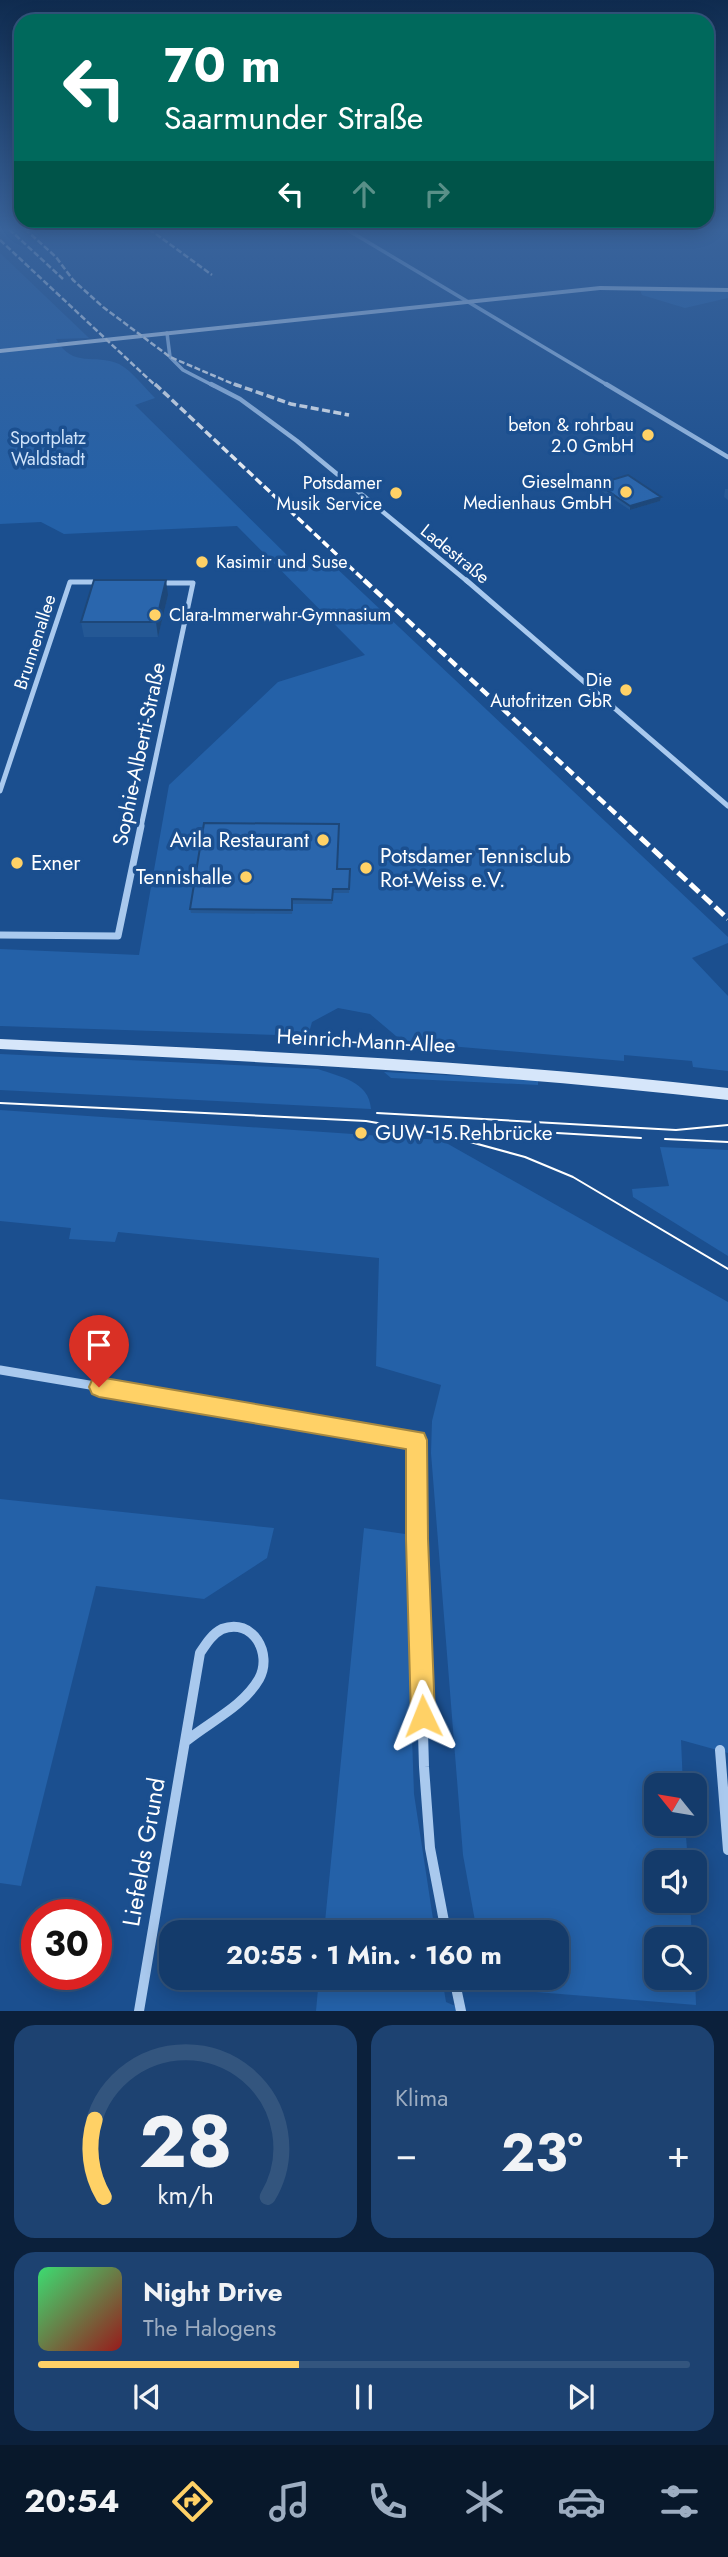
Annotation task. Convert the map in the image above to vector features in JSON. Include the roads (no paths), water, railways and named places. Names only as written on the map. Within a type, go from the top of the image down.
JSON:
[{"type":"street","points":[[0,351],[266,323]]},
{"type":"street","points":[[503,323],[728,457]]},
{"type":"street","name":"Ladestraße","points":[[167,333],[170,357],[183,370],[240,400],[297,441],[528,631],[728,806]]},
{"type":"street","name":"Brunnenallee","points":[[0,791],[70,582],[111,582]]},
{"type":"street","name":"Sophie-Alberti-Straße","points":[[0,935],[118,936],[193,583],[152,583]]},
{"type":"street","name":"Heinrich-Mann-Allee","points":[[0,1044],[406,1063],[613,1079],[728,1094]]},
{"type":"street","points":[[0,1370],[417,1440],[417,1539],[424,1766],[430,1848],[444,1920]]},
{"type":"street","name":"Liefelds Grund","points":[[139,2011],[200,1653],[211,1637],[226,1628],[242,1629],[261,1641],[267,1658],[260,1677],[245,1698],[204,1725],[185,1742]]},
{"type":"street","points":[[720,1750],[728,1850]]},
{"type":"street","points":[[457,1990],[461,2011]]},
{"type":"tram line","points":[[0,1103],[366,1121],[441,1134],[525,1157],[573,1177],[728,1269]]},
{"type":"tram line","points":[[377,1113],[676,1130],[728,1125]]},
{"type":"tram line","points":[[557,1133],[641,1138]]},
{"type":"tram line","points":[[665,1139],[728,1142]]},
{"type":"railway","points":[[89,323],[156,386]]},
{"type":"railway","points":[[124,323],[170,357],[238,386]]},
{"type":"railway","points":[[155,384],[366,582]]},
{"type":"railway","points":[[234,384],[291,404],[349,415]]},
{"type":"railway","points":[[364,580],[630,827]]},
{"type":"railway","points":[[628,826],[728,919]]},
{"type":"place","name":"beton & rohrbau 2.0 GmbH","points":[[648,435]]},
{"type":"place","name":"Gieselmann Medienhaus GmbH","points":[[626,492]]},
{"type":"place","name":"Potsdamer Musik Service","points":[[396,493]]},
{"type":"place","name":"Kasimir und Suse","points":[[202,562]]},
{"type":"place","name":"Clara-Immerwahr-Gymnasium","points":[[155,615]]},
{"type":"place","name":"Die Autofritzen GbR","points":[[626,690]]},
{"type":"place","name":"Avila Restaurant","points":[[323,840]]},
{"type":"place","name":"Exner","points":[[17,863]]},
{"type":"place","name":"Potsdamer Tennisclub Rot-Weiss e.V.","points":[[366,868]]},
{"type":"place","name":"Tennishalle","points":[[246,877]]},
{"type":"place","name":"GUW 15 Rehbrücke","points":[[361,1133]]},
{"type":"park label","name":"Sportplatz Waldstadt","points":[[48,448]]}]
